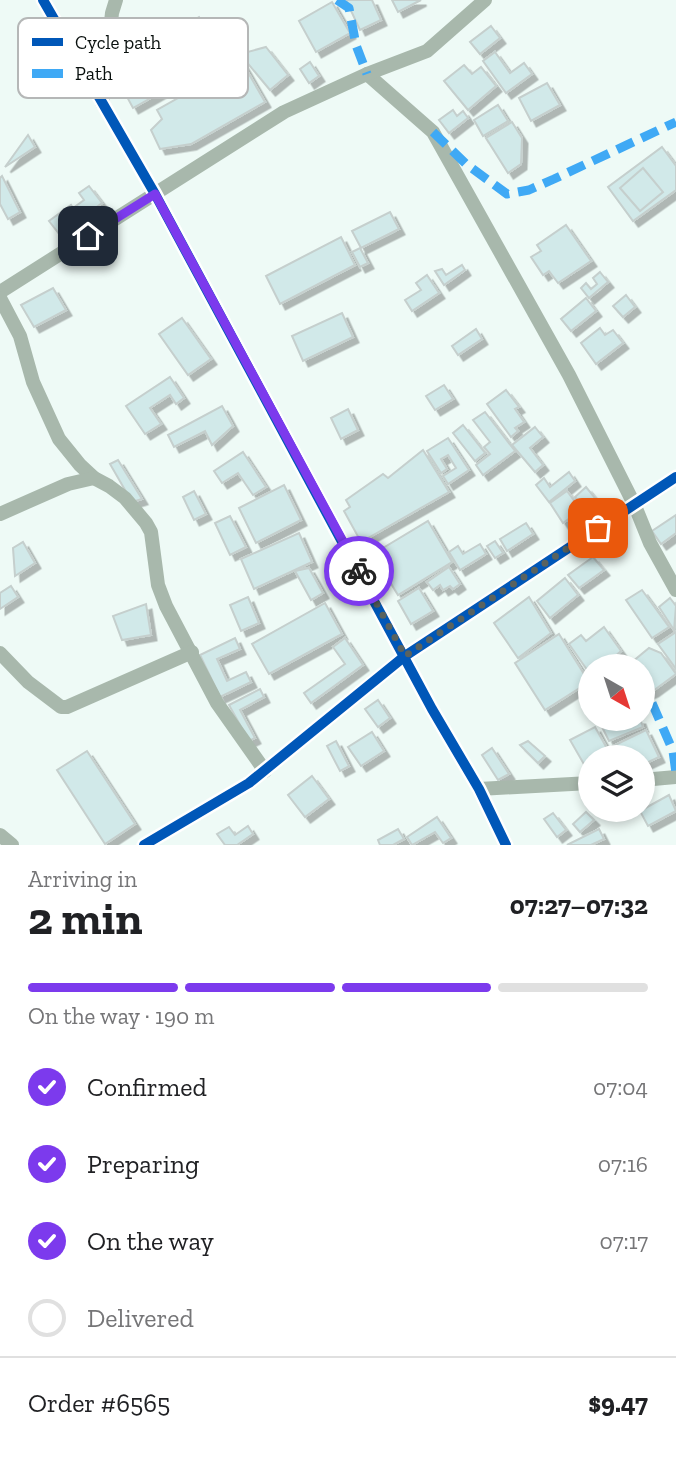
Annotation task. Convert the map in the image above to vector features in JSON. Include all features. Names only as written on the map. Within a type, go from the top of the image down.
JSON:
[{"type":"street","points":[[43,0],[53,18]]},
{"type":"street","points":[[112,18],[116,0]]},
{"type":"street","points":[[0,292],[284,112],[367,74],[427,51],[485,0]]},
{"type":"street","points":[[367,74],[433,132],[569,375],[635,506],[650,543],[676,590]]},
{"type":"street","points":[[99,98],[155,194],[432,709],[479,789],[504,844]]},
{"type":"street","points":[[102,103],[103,98]]},
{"type":"street","points":[[0,298],[20,336],[44,410],[59,439],[94,478],[125,498],[146,523],[151,532],[158,585],[166,606],[217,703],[265,771]]},
{"type":"street","points":[[145,845],[249,783],[405,656],[676,477]]},
{"type":"street","points":[[0,514],[68,484],[94,478]]},
{"type":"street","points":[[0,653],[28,682],[61,707],[67,707],[192,652]]},
{"type":"street","points":[[655,778],[676,776]]},
{"type":"street","points":[[479,789],[578,784]]},
{"type":"street","points":[[0,835],[12,845]]},
{"type":"building","points":[[346,0],[372,0],[381,20],[360,30]]},
{"type":"building","points":[[392,0],[421,0],[398,12]]},
{"type":"building","points":[[332,2],[350,33],[316,52],[299,21]]},
{"type":"building","points":[[491,26],[500,38],[480,54],[470,42]]},
{"type":"building","points":[[266,47],[288,75],[270,90],[248,64],[248,52]]},
{"type":"building","points":[[495,52],[510,73],[524,63],[532,74],[506,93],[483,61]]},
{"type":"building","points":[[310,62],[319,76],[309,83],[300,69]]},
{"type":"building","points":[[464,65],[472,74],[481,67],[496,86],[468,110],[444,81]]},
{"type":"building","points":[[248,72],[265,102],[191,144],[160,149],[151,130],[162,119],[157,110],[178,98],[248,98]]},
{"type":"building","points":[[547,83],[560,105],[531,121],[519,98]]},
{"type":"building","points":[[128,98],[151,98],[133,108]]},
{"type":"building","points":[[498,105],[508,121],[483,136],[474,120]]},
{"type":"building","points":[[453,110],[457,116],[463,111],[468,118],[449,133],[439,120]]},
{"type":"building","points":[[512,122],[522,138],[521,164],[508,173],[486,138]]},
{"type":"building","points":[[28,135],[35,147],[5,167]]},
{"type":"building","points":[[662,147],[676,166],[676,190],[633,221],[608,187]]},
{"type":"building","points":[[643,168],[663,192],[640,211],[620,188]]},
{"type":"building","points":[[2,176],[20,212],[8,219],[0,204]]},
{"type":"building","points":[[89,186],[102,203],[60,235],[49,221],[71,205],[73,208],[84,200],[79,193]]},
{"type":"building","points":[[390,212],[399,229],[361,248],[352,231]]},
{"type":"building","points":[[566,225],[591,261],[558,283],[549,271],[543,275],[531,257],[541,251],[537,245]]},
{"type":"building","points":[[341,237],[355,265],[280,304],[266,276]]},
{"type":"building","points":[[360,248],[368,263],[360,267],[352,252]]},
{"type":"building","points":[[462,265],[465,270],[444,285],[435,271],[442,269],[446,275]]},
{"type":"building","points":[[600,272],[608,282],[589,298],[581,288],[586,283],[591,289],[597,284],[593,278]]},
{"type":"building","points":[[427,275],[439,293],[412,311],[405,300],[421,290],[416,283]]},
{"type":"building","points":[[53,288],[66,310],[34,327],[21,305]]},
{"type":"building","points":[[626,295],[635,307],[623,317],[613,306]]},
{"type":"building","points":[[586,298],[596,311],[571,331],[561,319]]},
{"type":"building","points":[[342,313],[353,337],[303,361],[292,336]]},
{"type":"building","points":[[182,318],[211,359],[188,375],[159,334]]},
{"type":"building","points":[[600,328],[605,335],[613,330],[623,343],[596,364],[581,343]]},
{"type":"building","points":[[476,329],[482,339],[458,355],[452,346]]},
{"type":"building","points":[[170,377],[184,398],[176,404],[170,395],[150,408],[161,424],[145,434],[126,406]]},
{"type":"building","points":[[444,385],[453,399],[435,410],[426,396]]},
{"type":"building","points":[[506,390],[519,407],[515,409],[524,422],[515,428],[518,431],[511,437],[487,404]]},
{"type":"building","points":[[222,406],[233,426],[212,445],[205,431],[174,447],[168,435]]},
{"type":"building","points":[[348,409],[358,430],[341,439],[331,418]]},
{"type":"building","points":[[485,412],[515,451],[483,475],[476,465],[490,454],[484,447],[490,442],[473,420]]},
{"type":"building","points":[[463,425],[485,453],[475,461],[453,433]]},
{"type":"building","points":[[535,427],[543,437],[530,448],[543,465],[535,472],[512,445]]},
{"type":"building","points":[[448,438],[469,470],[448,484],[443,476],[456,468],[448,455],[441,459],[447,469],[441,473],[427,451]]},
{"type":"building","points":[[423,450],[449,492],[361,542],[344,511],[350,507],[346,500],[383,474],[388,478]]},
{"type":"building","points":[[243,452],[266,487],[253,495],[238,473],[222,483],[214,471]]},
{"type":"building","points":[[118,460],[142,499],[132,502],[110,464]]},
{"type":"building","points":[[569,472],[575,481],[549,502],[536,485],[544,478],[550,487]]},
{"type":"building","points":[[284,485],[301,520],[256,543],[239,508]]},
{"type":"building","points":[[586,487],[595,498],[584,507],[575,497]]},
{"type":"building","points":[[194,491],[206,514],[194,520],[183,497]]},
{"type":"building","points":[[567,491],[581,510],[563,523],[550,503]]},
{"type":"building","points":[[676,515],[676,533],[661,544],[652,531]]},
{"type":"building","points":[[230,516],[246,547],[230,555],[215,523]]},
{"type":"building","points":[[428,521],[452,562],[398,595],[373,554]]},
{"type":"building","points":[[526,523],[533,534],[507,551],[500,539]]},
{"type":"building","points":[[299,533],[312,562],[254,589],[241,559]]},
{"type":"building","points":[[495,541],[503,553],[495,558],[487,546]]},
{"type":"building","points":[[23,542],[35,563],[15,576],[13,548]]},
{"type":"building","points":[[480,544],[486,554],[460,570],[449,552],[458,546],[463,554]]},
{"type":"building","points":[[593,557],[604,570],[579,588],[568,575]]},
{"type":"building","points":[[449,567],[460,584],[453,589],[450,586],[443,590],[440,585],[433,590],[427,582]]},
{"type":"building","points":[[309,568],[323,593],[311,600],[295,571]]},
{"type":"building","points":[[565,578],[578,595],[550,618],[537,601]]},
{"type":"building","points":[[11,586],[18,597],[0,609],[0,593]]},
{"type":"building","points":[[419,588],[433,611],[411,624],[398,601]]},
{"type":"building","points":[[642,590],[669,627],[652,638],[626,600]]},
{"type":"building","points":[[248,597],[259,623],[241,631],[230,605]]},
{"type":"building","points":[[529,597],[551,633],[518,658],[494,623]]},
{"type":"building","points":[[670,598],[676,606],[674,630],[659,607]]},
{"type":"building","points":[[325,603],[342,634],[269,674],[252,644]]},
{"type":"building","points":[[146,604],[151,635],[122,640],[113,616]]},
{"type":"building","points":[[604,627],[621,651],[618,654],[578,654],[578,657],[569,644],[581,635],[586,641]]},
{"type":"building","points":[[676,632],[676,669],[658,644]]},
{"type":"building","points":[[559,634],[578,664],[578,689],[545,710],[515,663]]},
{"type":"building","points":[[235,638],[240,649],[217,659],[227,681],[246,672],[251,682],[220,697],[200,655]]},
{"type":"building","points":[[345,638],[363,665],[311,703],[304,693],[345,664],[333,647]]},
{"type":"building","points":[[649,648],[661,653],[676,674],[655,690],[655,654],[642,654]]},
{"type":"building","points":[[260,689],[264,697],[240,710],[255,738],[249,741],[229,705]]},
{"type":"building","points":[[378,700],[390,718],[378,727],[365,709]]},
{"type":"building","points":[[372,732],[384,751],[361,766],[348,747]]},
{"type":"building","points":[[585,732],[598,732],[605,745],[578,745],[578,754],[570,740]]},
{"type":"building","points":[[604,732],[631,732],[609,741]]},
{"type":"building","points":[[647,732],[653,745],[615,745]]},
{"type":"building","points":[[336,741],[349,766],[340,771],[327,746]]},
{"type":"building","points":[[528,741],[545,756],[538,763],[520,745]]},
{"type":"building","points":[[492,748],[509,774],[498,780],[482,755]]},
{"type":"building","points":[[87,751],[135,824],[105,844],[57,770]]},
{"type":"building","points":[[312,776],[329,799],[305,817],[288,795]]},
{"type":"building","points":[[669,795],[676,811],[648,826],[646,822],[655,822],[655,803]]},
{"type":"building","points":[[553,813],[566,830],[557,837],[544,819]]},
{"type":"building","points":[[437,817],[451,838],[443,843],[435,832],[412,845],[407,837]]},
{"type":"building","points":[[578,819],[578,822],[592,822],[580,832],[573,824]]},
{"type":"building","points":[[248,826],[253,834],[237,845],[225,845],[217,834],[229,827],[235,835]]},
{"type":"building","points":[[398,829],[404,839],[393,845],[380,845],[378,840]]},
{"type":"building","points":[[599,829],[604,839],[591,845],[567,845]]},
{"type":"marked path","points":[[337,0],[349,8],[356,45],[367,74]]},
{"type":"marked path","points":[[433,132],[466,164],[507,194],[529,190],[676,122]]},
{"type":"marked path","points":[[655,710],[673,751],[676,773]]},
{"type":"cycle path","points":[[43,0],[53,18]]},
{"type":"cycle path","points":[[100,98],[155,194],[432,709],[479,789],[506,845]]},
{"type":"cycle path","points":[[144,845],[249,783],[405,656],[676,477]]},
{"type":"way so far","points":[[359,571],[405,656],[598,528]]},
{"type":"route","points":[[88,236],[155,194],[359,571]]}]
